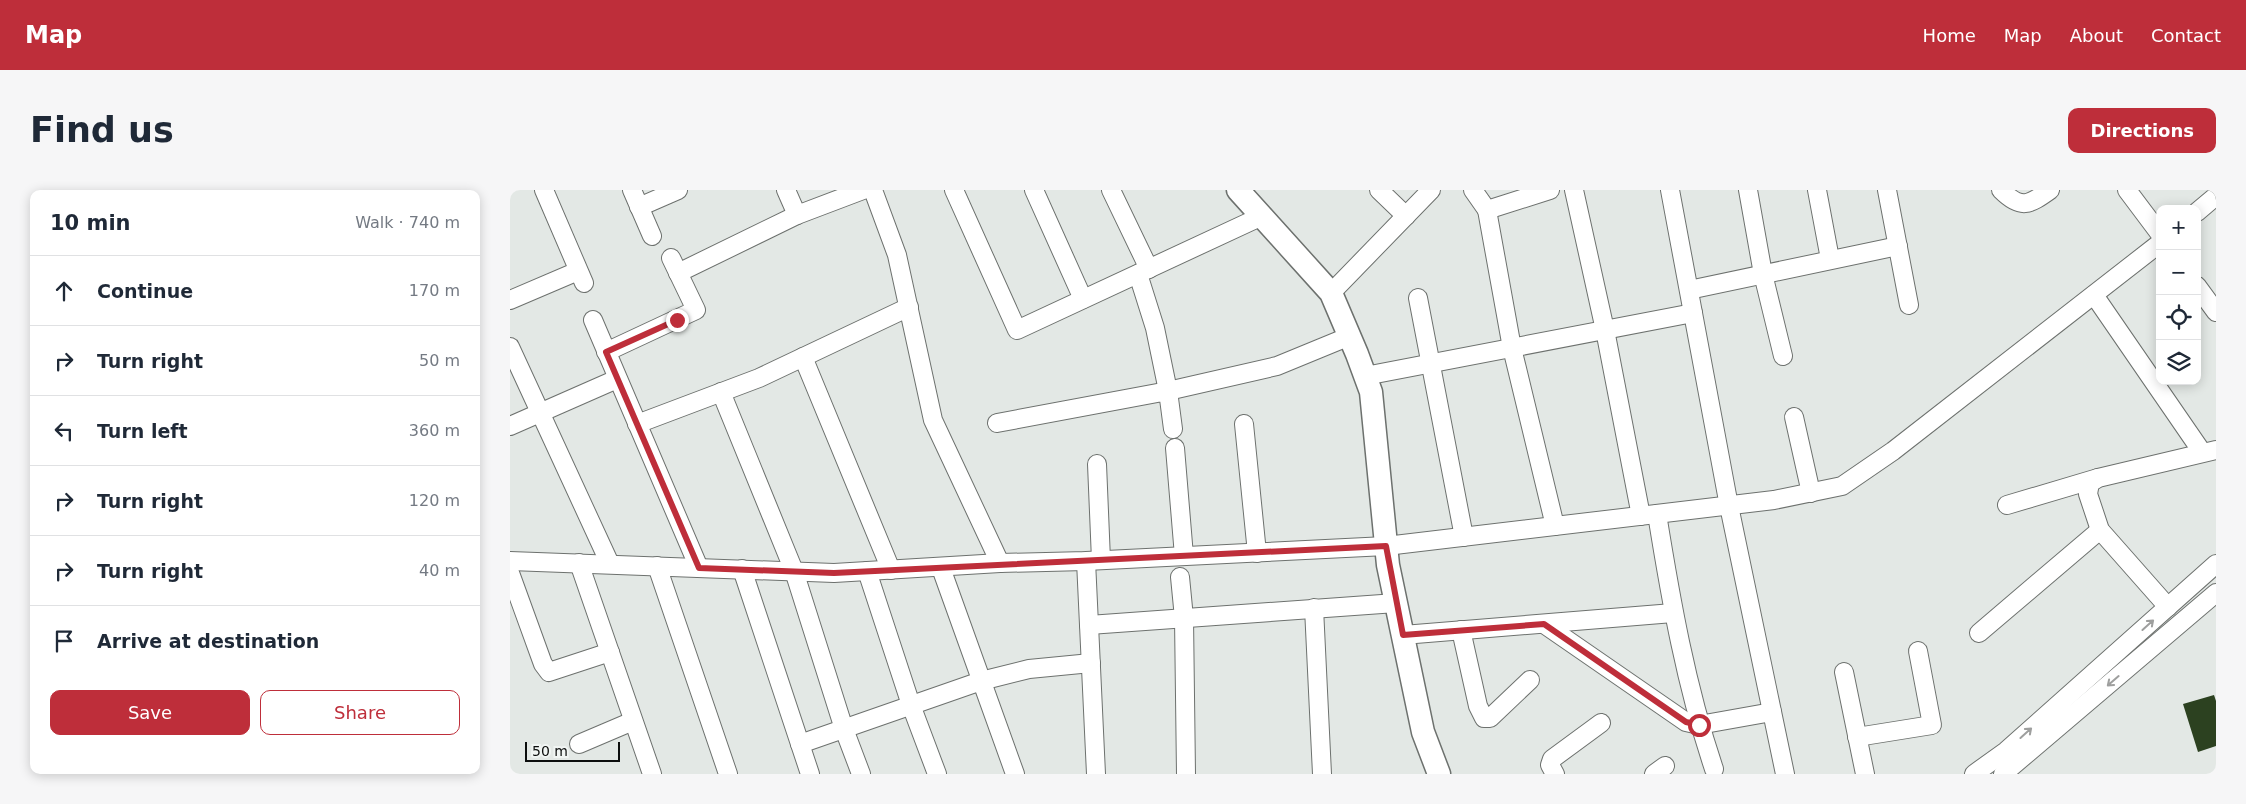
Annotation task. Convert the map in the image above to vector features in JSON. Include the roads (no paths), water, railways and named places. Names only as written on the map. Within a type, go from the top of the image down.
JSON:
[{"type":"main road","points":[[1238,190],[1260,217],[1331,293],[1365,376],[1370,392],[1386,546],[1396,603],[1423,732],[1439,774]]},
{"type":"street","points":[[510,300],[581,277],[544,190]]},
{"type":"street","points":[[632,190],[652,236]]},
{"type":"street","points":[[639,207],[678,190]]},
{"type":"street","points":[[786,190],[796,215]]},
{"type":"street","points":[[606,352],[696,310],[674,265],[863,190]]},
{"type":"street","points":[[873,190],[897,256],[933,420],[1000,563]]},
{"type":"street","points":[[954,190],[1017,330],[1260,217]]},
{"type":"street","points":[[1034,190],[1083,299]]},
{"type":"street","points":[[1111,190],[1143,271],[1168,390],[1173,429]]},
{"type":"street","points":[[1379,190],[1406,216]]},
{"type":"street","points":[[1331,293],[1431,190]]},
{"type":"street","points":[[1473,190],[1487,210],[1512,348],[1555,526]]},
{"type":"street","points":[[1487,210],[1550,190]]},
{"type":"street","points":[[1574,190],[1605,330],[1699,725],[1714,769]]},
{"type":"street","points":[[1670,190],[1729,506],[1785,774]]},
{"type":"street","points":[[1748,190],[1763,274],[1782,356]]},
{"type":"street","points":[[1817,190],[1830,259]]},
{"type":"street","points":[[1887,190],[1909,305]]},
{"type":"street","points":[[2002,190],[2011,199],[2022,203],[2031,203],[2050,190]]},
{"type":"street","points":[[2127,190],[2156,229]]},
{"type":"street","points":[[2201,209],[2216,196]]},
{"type":"street","points":[[1689,290],[1898,246]]},
{"type":"street","points":[[510,561],[834,573],[1000,563],[1093,561],[1386,546],[1729,506],[1811,493],[1842,486],[1893,451],[2156,246]]},
{"type":"street","points":[[2201,291],[2216,312]]},
{"type":"street","points":[[2007,505],[2098,478],[2209,451],[2094,295]]},
{"type":"street","points":[[1418,298],[1464,537]]},
{"type":"street","points":[[637,424],[759,378],[909,307]]},
{"type":"street","points":[[1365,376],[1693,313]]},
{"type":"street","points":[[593,320],[699,568]]},
{"type":"street","points":[[997,422],[1168,390],[1277,366],[1350,336]]},
{"type":"street","points":[[510,347],[610,564]]},
{"type":"street","points":[[803,357],[891,570]]},
{"type":"street","points":[[510,426],[617,378]]},
{"type":"street","points":[[721,392],[794,571],[844,729],[861,774]]},
{"type":"street","points":[[1794,417],[1811,493]]},
{"type":"street","points":[[1244,424],[1257,552]]},
{"type":"street","points":[[1175,448],[1184,556]]},
{"type":"street","points":[[1096,774],[1089,625],[1097,464]]},
{"type":"street","points":[[2098,478],[2090,483],[2088,494],[2100,530],[2168,607]]},
{"type":"street","points":[[1979,633],[2100,530]]},
{"type":"street","points":[[579,563],[652,774]]},
{"type":"street","points":[[2011,766],[2168,607],[2216,564]]},
{"type":"street","points":[[657,566],[728,774]]},
{"type":"street","points":[[941,568],[1015,774]]},
{"type":"street","points":[[742,569],[810,774]]},
{"type":"street","points":[[867,571],[911,705],[937,774]]},
{"type":"street","points":[[510,573],[543,664],[550,672],[610,652]]},
{"type":"street","points":[[1180,577],[1184,618],[1186,774]]},
{"type":"street","points":[[1974,774],[2011,766],[2215,596]]},
{"type":"street","points":[[1089,625],[1396,603]]},
{"type":"street","points":[[1314,608],[1322,774]]},
{"type":"street","points":[[1403,635],[1673,613]]},
{"type":"street","points":[[1544,624],[1686,722],[1699,725],[1772,712]]},
{"type":"street","points":[[1461,630],[1478,706],[1484,718],[1490,718],[1530,680]]},
{"type":"street","points":[[1857,737],[1932,725],[1918,651]]},
{"type":"street","points":[[800,744],[981,681],[1030,669],[1091,663]]},
{"type":"street","points":[[1844,672],[1865,774]]},
{"type":"street","points":[[579,744],[633,721]]},
{"type":"street","points":[[1555,774],[1550,764],[1552,759],[1600,723]]}]
